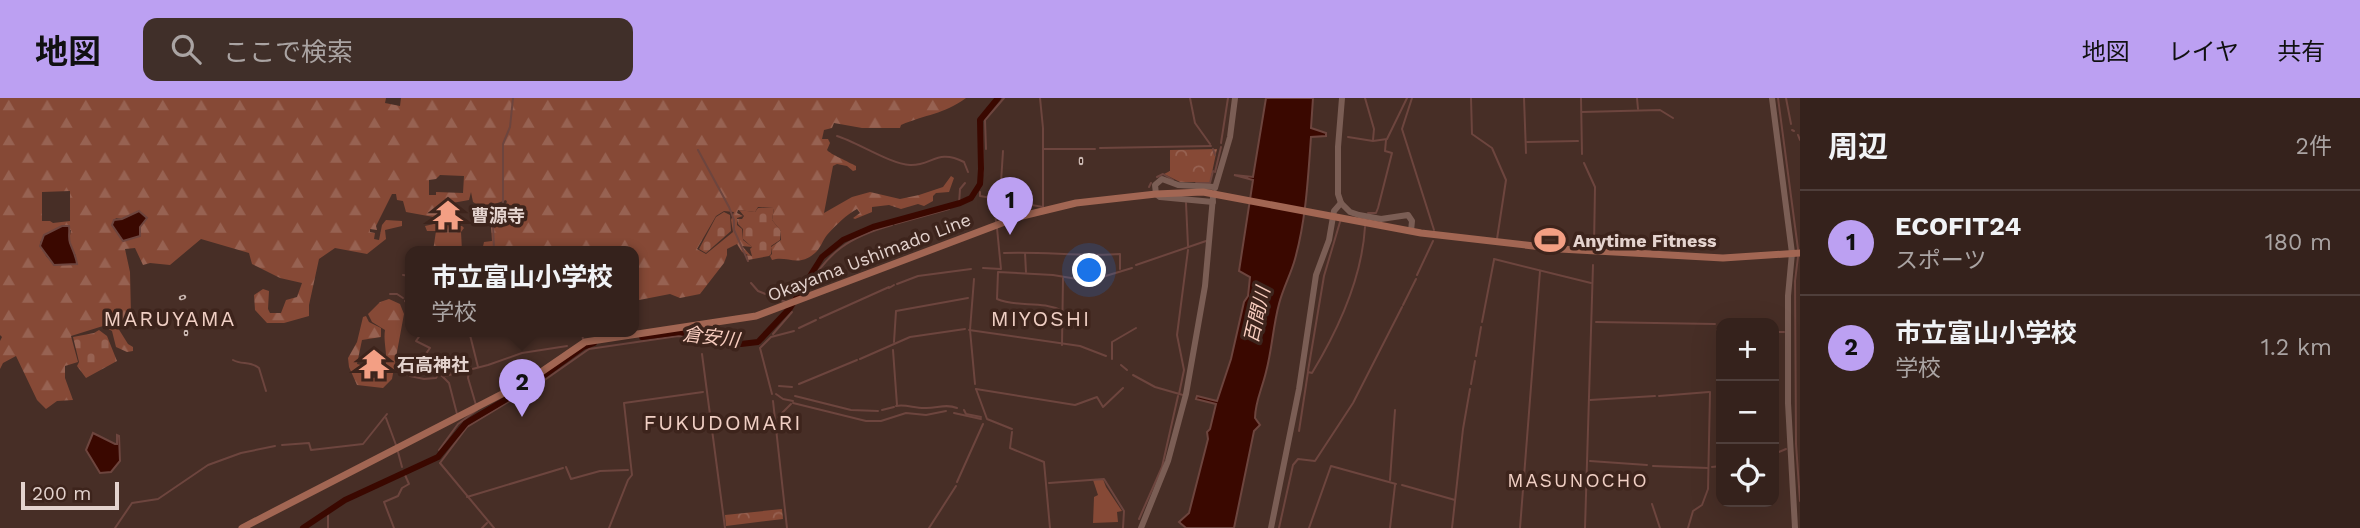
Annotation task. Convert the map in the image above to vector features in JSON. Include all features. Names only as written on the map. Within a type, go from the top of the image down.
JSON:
[{"type":"main road","name":"Okayama Ushimado Line","points":[[639,334],[749,318],[1018,217],[1076,203],[1156,194],[1190,192],[1227,197],[1411,231],[1560,249],[1723,258],[1796,253]]},
{"type":"main road","name":"Okayama Ushimado Line","points":[[242,528],[531,379],[585,342],[619,337]]},
{"type":"street","points":[[1140,528],[1165,470],[1186,394],[1206,286],[1214,194],[1230,137],[1235,98]]},
{"type":"street","points":[[1342,98],[1338,140],[1338,194],[1341,203],[1354,214],[1377,218],[1408,215],[1412,221],[1411,231]]},
{"type":"street","points":[[1772,98],[1796,253],[1788,296],[1788,403],[1795,528]]},
{"type":"street","points":[[1161,179],[1214,194],[1160,197],[1156,194],[1155,185],[1161,179]]},
{"type":"street","points":[[1271,528],[1299,389],[1316,275],[1329,240],[1334,211],[1341,203]]},
{"type":"green space","points":[[0,98],[386,98],[385,103],[400,106],[401,98],[966,98],[942,111],[901,125],[900,128],[862,128],[834,123],[832,128],[824,130],[822,139],[828,139],[829,152],[856,166],[853,171],[847,166],[833,166],[824,213],[852,197],[870,192],[900,199],[919,195],[943,187],[951,176],[954,178],[949,192],[936,193],[933,201],[924,206],[918,204],[901,209],[889,205],[872,207],[872,212],[855,219],[853,218],[860,213],[857,209],[827,235],[815,253],[803,260],[772,260],[771,247],[781,240],[781,231],[772,220],[774,208],[758,207],[755,212],[738,210],[737,213],[743,216],[737,218],[737,225],[742,229],[743,240],[752,247],[742,246],[752,257],[742,252],[737,244],[727,249],[724,263],[700,294],[680,298],[670,294],[639,300],[639,246],[483,246],[484,242],[492,241],[491,225],[499,224],[499,212],[506,200],[489,206],[486,210],[473,202],[471,192],[469,200],[441,205],[439,218],[406,212],[403,201],[397,200],[396,194],[392,194],[376,226],[377,230],[370,229],[370,232],[375,233],[374,239],[379,240],[382,225],[386,220],[402,221],[402,226],[385,230],[386,239],[367,254],[335,248],[319,259],[309,316],[284,323],[267,323],[255,310],[254,295],[263,289],[269,291],[270,313],[281,313],[286,300],[297,297],[302,283],[280,278],[252,264],[249,253],[201,239],[170,265],[143,265],[135,248],[125,249],[130,272],[131,315],[121,321],[118,328],[133,347],[133,351],[127,352],[116,347],[112,331],[103,326],[71,336],[78,362],[65,366],[65,378],[73,400],[57,401],[46,409],[37,400],[16,356],[3,363],[0,369]],"holes":[[[440,175],[464,176],[463,193],[436,192],[436,195],[429,195],[429,180]],[[70,191],[70,221],[42,221],[42,192]],[[724,211],[734,212],[731,220],[733,232],[706,254],[697,249],[716,216]],[[139,212],[147,218],[140,227],[140,236],[123,241],[112,225],[116,218],[122,219]],[[71,230],[69,241],[76,256],[54,265],[46,256],[40,242],[47,235]]]},
{"type":"green space","points":[[1217,149],[1210,182],[1180,182],[1164,174],[1170,171],[1170,150]]},
{"type":"green space","points":[[758,208],[774,208],[772,220],[781,231],[780,240],[771,246],[769,256],[748,260],[747,255],[752,256],[752,247],[743,239],[743,229],[737,219],[744,216],[739,210],[755,212]]},
{"type":"green space","points":[[724,212],[730,215],[731,231],[706,253],[699,249],[716,217]]},
{"type":"green space","points":[[425,226],[462,226],[462,246],[434,246],[436,231],[427,231]]},
{"type":"green space","points":[[389,299],[400,304],[404,314],[392,379],[383,388],[357,385],[348,358],[357,342],[363,317],[366,316],[369,322],[381,328],[381,337],[362,340],[357,364],[372,368],[371,372],[364,371],[363,374],[374,378],[384,370],[385,330],[372,322],[368,314],[380,302]]},
{"type":"green space","points":[[99,330],[107,336],[117,361],[86,378],[77,366],[79,362],[73,337]]},
{"type":"green space","points":[[1103,479],[1122,511],[1117,512],[1118,522],[1093,523],[1094,497],[1098,495],[1093,480]]},
{"type":"green space","points":[[782,509],[783,519],[726,526],[725,515]]},
{"type":"water","name":"百間川","points":[[1266,98],[1313,98],[1311,128],[1326,133],[1326,136],[1311,137],[1302,229],[1277,312],[1268,364],[1256,406],[1255,418],[1260,425],[1254,431],[1234,528],[1186,528],[1179,522],[1189,513],[1216,404],[1196,399],[1197,396],[1217,401],[1231,359],[1244,302],[1248,296],[1250,277],[1239,271],[1253,180],[1234,175],[1253,177]]},
{"type":"water","points":[[139,211],[147,218],[140,227],[140,236],[123,241],[112,225],[114,220]]},
{"type":"water","points":[[62,226],[69,226],[69,241],[77,264],[54,265],[40,246],[44,235]]},
{"type":"water","points":[[93,433],[115,444],[117,435],[119,436],[120,461],[111,472],[100,473],[86,450]]},
{"type":"waterway","points":[[503,202],[503,144],[510,127],[513,98]]},
{"type":"waterway","name":"倉安川","points":[[642,337],[680,332],[741,344],[758,342],[790,308],[822,257],[843,240],[873,227],[971,198],[980,184],[980,120],[998,98]]},
{"type":"waterway","name":"倉安川","points":[[980,184],[983,171],[982,120],[1000,98]]},
{"type":"waterway","name":"倉安川","points":[[986,149],[985,120],[1004,98]]},
{"type":"waterway","points":[[980,192],[980,196],[1043,207],[1043,128],[1040,98]]},
{"type":"waterway","points":[[1190,98],[1195,123],[1210,144]]},
{"type":"waterway","points":[[1221,143],[1228,98]]},
{"type":"waterway","points":[[1365,98],[1374,129],[1373,140]]},
{"type":"waterway","points":[[1348,137],[1373,141],[1387,139],[1407,98]]},
{"type":"waterway","points":[[1412,98],[1402,129],[1434,230]]},
{"type":"waterway","points":[[1471,98],[1472,134],[1492,148],[1506,180],[1497,239]]},
{"type":"waterway","points":[[1524,98],[1526,153]]},
{"type":"waterway","points":[[1581,98],[1582,154]]},
{"type":"waterway","points":[[1637,98],[1638,109]]},
{"type":"waterway","points":[[1778,98],[1798,249]]},
{"type":"waterway","points":[[1786,98],[1791,124]]},
{"type":"waterway","points":[[1582,112],[1660,110],[1673,118]]},
{"type":"waterway","points":[[1798,135],[1800,140]]},
{"type":"waterway","points":[[837,136],[902,164],[918,165],[941,157],[955,158],[964,162],[968,172]]},
{"type":"waterway","points":[[1368,213],[1376,213],[1392,153],[1385,151],[1386,140]]},
{"type":"waterway","points":[[1527,142],[1578,141]]},
{"type":"waterway","points":[[1100,148],[1211,146]]},
{"type":"waterway","points":[[1215,172],[1221,147]]},
{"type":"waterway","points":[[1044,149],[1095,149]]},
{"type":"waterway","points":[[1213,149],[1215,155]]},
{"type":"waterway","points":[[698,150],[729,207],[734,220],[734,230],[748,261]]},
{"type":"waterway","points":[[1000,198],[1003,151]]},
{"type":"waterway","points":[[1584,163],[1595,187],[1594,246]]},
{"type":"waterway","points":[[1196,183],[1210,183],[1213,171]]},
{"type":"waterway","points":[[1157,177],[1163,174],[1173,180]]},
{"type":"waterway","points":[[959,204],[960,189],[965,183]]},
{"type":"waterway","points":[[1149,187],[1151,183]]},
{"type":"waterway","points":[[994,200],[996,222]]},
{"type":"waterway","points":[[1186,203],[1188,246]]},
{"type":"waterway","name":"倉安川","points":[[895,224],[949,209]]},
{"type":"waterway","points":[[1308,371],[1324,276],[1340,222]]},
{"type":"waterway","points":[[493,224],[494,246]]},
{"type":"waterway","points":[[806,289],[823,265],[842,247],[864,235],[892,225]]},
{"type":"waterway","points":[[1299,431],[1308,372],[1312,373],[1322,356],[1347,303],[1359,265],[1365,227]]},
{"type":"waterway","points":[[983,268],[1001,269],[997,228]]},
{"type":"waterway","points":[[1136,265],[1206,241]]},
{"type":"waterway","points":[[1417,275],[1433,241]]},
{"type":"waterway","points":[[1179,394],[1184,370],[1177,335],[1188,250]]},
{"type":"waterway","points":[[1004,253],[1120,254],[1120,269]]},
{"type":"waterway","points":[[1025,253],[1026,272]]},
{"type":"waterway","points":[[1798,257],[1795,281],[1796,444],[1800,501]]},
{"type":"waterway","points":[[1494,259],[1591,283]]},
{"type":"waterway","points":[[1482,322],[1494,260]]},
{"type":"waterway","points":[[1585,528],[1593,265]]},
{"type":"waterway","points":[[1062,311],[997,299],[998,272],[1053,275],[1089,281],[1132,268]]},
{"type":"waterway","points":[[897,284],[918,276],[971,269]]},
{"type":"waterway","points":[[1520,528],[1540,271]]},
{"type":"waterway","points":[[1062,345],[1063,278]]},
{"type":"waterway","points":[[974,279],[970,330],[975,384]]},
{"type":"waterway","points":[[1403,305],[1416,279]]},
{"type":"waterway","points":[[751,283],[758,291],[786,302]]},
{"type":"waterway","points":[[889,288],[894,285]]},
{"type":"waterway","points":[[820,318],[889,287]]},
{"type":"waterway","points":[[390,294],[403,298]]},
{"type":"waterway","points":[[894,342],[896,311],[968,298]]},
{"type":"waterway","points":[[1279,528],[1293,465],[1298,459],[1315,461],[1353,403],[1402,307]]},
{"type":"waterway","points":[[773,334],[792,312]]},
{"type":"waterway","points":[[799,328],[816,320]]},
{"type":"waterway","points":[[1596,322],[1715,324]]},
{"type":"waterway","points":[[1476,356],[1481,327]]},
{"type":"waterway","points":[[1112,359],[1112,342],[1136,328]]},
{"type":"waterway","points":[[860,359],[910,337],[965,329]]},
{"type":"waterway","points":[[969,330],[1080,346],[1106,356]]},
{"type":"waterway","points":[[761,347],[771,337],[794,331]]},
{"type":"waterway","points":[[1779,332],[1784,332]]},
{"type":"waterway","points":[[536,386],[589,349],[678,336],[699,341]]},
{"type":"waterway","points":[[419,337],[416,341],[430,348],[410,376],[424,379],[436,378],[438,375]]},
{"type":"waterway","points":[[470,337],[478,367]]},
{"type":"waterway","name":"倉安川","points":[[303,528],[345,500],[438,457],[466,423],[532,384],[583,347],[594,343]]},
{"type":"waterway","points":[[445,376],[522,353],[567,346]]},
{"type":"waterway","points":[[760,348],[772,394]]},
{"type":"waterway","points":[[893,350],[897,405]]},
{"type":"waterway","points":[[702,354],[725,528]]},
{"type":"waterway","points":[[233,360],[259,368],[266,391]]},
{"type":"waterway","points":[[799,384],[857,360]]},
{"type":"waterway","points":[[1471,384],[1475,361]]},
{"type":"waterway","points":[[1121,365],[1127,370]]},
{"type":"waterway","points":[[469,371],[468,378],[476,405]]},
{"type":"waterway","points":[[441,375],[449,383],[457,414]]},
{"type":"waterway","points":[[1133,375],[1155,387],[1183,395]]},
{"type":"waterway","points":[[779,386],[792,387]]},
{"type":"waterway","points":[[976,389],[1075,405],[1097,397],[1103,407],[1123,388]]},
{"type":"waterway","points":[[976,389],[987,419],[1012,429]]},
{"type":"waterway","points":[[1452,528],[1470,389]]},
{"type":"waterway","points":[[609,528],[632,475],[624,403],[703,392]]},
{"type":"waterway","points":[[1659,396],[1709,392]]},
{"type":"waterway","points":[[1688,528],[1693,511],[1702,505],[1708,489],[1710,392]]},
{"type":"waterway","points":[[776,394],[793,401]]},
{"type":"waterway","points":[[795,396],[851,410],[878,411]]},
{"type":"waterway","points":[[1139,519],[1162,467],[1178,396]]},
{"type":"waterway","points":[[1590,400],[1655,396]]},
{"type":"waterway","name":"倉安川","points":[[440,463],[467,427],[513,399]]},
{"type":"waterway","points":[[773,401],[787,528]]},
{"type":"waterway","points":[[793,403],[866,421],[881,421],[906,413],[926,415],[946,411]]},
{"type":"waterway","points":[[778,417],[791,404]]},
{"type":"waterway","points":[[896,406],[957,408]]},
{"type":"waterway","points":[[882,410],[894,407]]},
{"type":"waterway","points":[[439,450],[458,424],[477,410]]},
{"type":"waterway","points":[[964,410],[966,414],[981,417]]},
{"type":"waterway","points":[[1390,480],[1395,410]]},
{"type":"waterway","points":[[954,413],[981,419]]},
{"type":"waterway","points":[[282,445],[309,443],[311,450],[363,444],[387,414]]},
{"type":"waterway","points":[[386,418],[396,445]]},
{"type":"waterway","points":[[957,482],[983,424]]},
{"type":"waterway","points":[[1012,432],[1010,448],[1044,462],[1050,528]]},
{"type":"waterway","points":[[115,528],[132,503],[158,499],[208,465],[241,453],[275,446]]},
{"type":"waterway","points":[[1779,452],[1786,449]]},
{"type":"waterway","points":[[398,452],[402,467]]},
{"type":"waterway","points":[[1590,461],[1647,465]]},
{"type":"waterway","points":[[440,463],[494,528]]},
{"type":"waterway","points":[[1309,528],[1331,466],[1396,484]]},
{"type":"waterway","points":[[1653,466],[1708,468]]},
{"type":"waterway","points":[[566,467],[571,479],[600,471],[628,470]]},
{"type":"waterway","points":[[1712,467],[1716,467]]},
{"type":"waterway","points":[[467,497],[563,468]]},
{"type":"waterway","points":[[394,528],[384,502],[398,496],[402,488],[409,484],[405,475]]},
{"type":"waterway","points":[[1049,483],[1104,479],[1124,511],[1123,528]]},
{"type":"waterway","points":[[1390,528],[1395,485]]},
{"type":"waterway","points":[[1402,485],[1455,500]]},
{"type":"waterway","points":[[929,528],[956,486]]},
{"type":"waterway","points":[[1652,504],[1660,528]]},
{"type":"waterway","points":[[328,515],[328,528]]},
{"type":"waterway","points":[[482,528],[487,523]]},
{"type":"place","name":"曹源寺","points":[[448,215]]},
{"type":"place","name":"ECOFIT24","points":[[1010,235]]},
{"type":"place","name":"Anytime Fitness","points":[[1550,240]]},
{"type":"place","name":"石高神社","points":[[374,364]]},
{"type":"place","name":"市立富山小学校","points":[[522,417]]},
{"type":"district","name":"MARUYAMA","points":[[170,318]]},
{"type":"district","name":"MIYOSHI","points":[[1041,318]]},
{"type":"district","name":"FUKUDOMARI","points":[[723,422]]},
{"type":"district","name":"MASUNOCHO","points":[[1578,480]]}]
